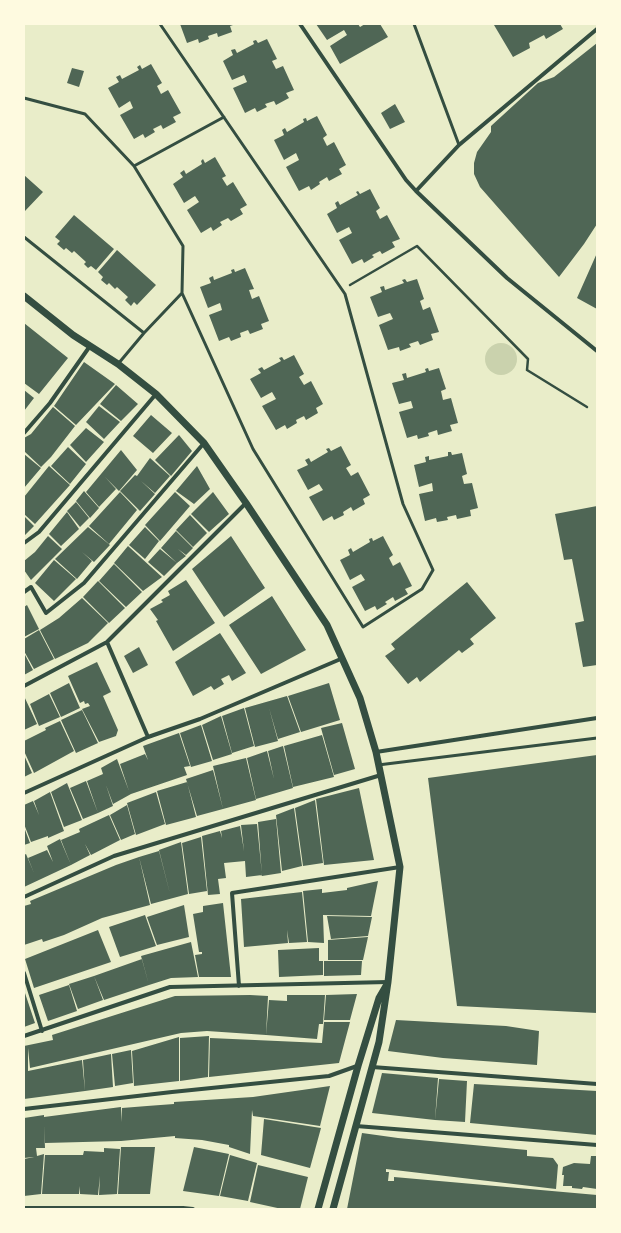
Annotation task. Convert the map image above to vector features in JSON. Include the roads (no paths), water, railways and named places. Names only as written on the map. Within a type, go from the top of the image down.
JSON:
[{"type":"street","points":[[300,24],[406,180],[507,278],[597,351]]},
{"type":"street","points":[[416,191],[458,145],[597,29]]},
{"type":"street","points":[[24,296],[90,346],[118,364],[156,394],[204,444],[246,503],[327,625],[360,698],[376,752],[400,867],[388,982],[379,1042],[333,1209]]},
{"type":"street","points":[[25,430],[90,346]]},
{"type":"street","points":[[24,543],[39,532],[156,394]]},
{"type":"street","points":[[24,592],[31,587],[46,613],[84,583],[204,444]]},
{"type":"street","points":[[24,686],[107,642],[246,503]]},
{"type":"street","points":[[107,642],[148,737]]},
{"type":"street","points":[[24,794],[148,737],[200,719],[343,658]]},
{"type":"street","points":[[376,752],[597,718]]},
{"type":"street","points":[[24,897],[114,856],[380,775]]},
{"type":"street","points":[[239,986],[232,893],[400,867]]},
{"type":"street","points":[[24,973],[42,1031]]},
{"type":"street","points":[[24,1036],[170,988],[388,982]]},
{"type":"street","points":[[318,1209],[358,1066],[379,998],[388,982]]},
{"type":"street","points":[[24,1109],[329,1076],[358,1066]]},
{"type":"street","points":[[372,1067],[597,1084]]},
{"type":"street","points":[[356,1126],[597,1145]]},
{"type":"street","points":[[24,1208],[193,1209]]},
{"type":"lane","points":[[24,98],[86,114],[134,166],[183,246],[182,293],[252,449],[363,627],[422,589],[433,570],[403,504],[345,294],[160,24]]},
{"type":"lane","points":[[414,24],[458,145]]},
{"type":"lane","points":[[134,166],[224,117]]},
{"type":"lane","points":[[24,237],[144,333]]},
{"type":"lane","points":[[118,364],[144,333],[182,293]]},
{"type":"lane","points":[[378,765],[597,738]]}]
